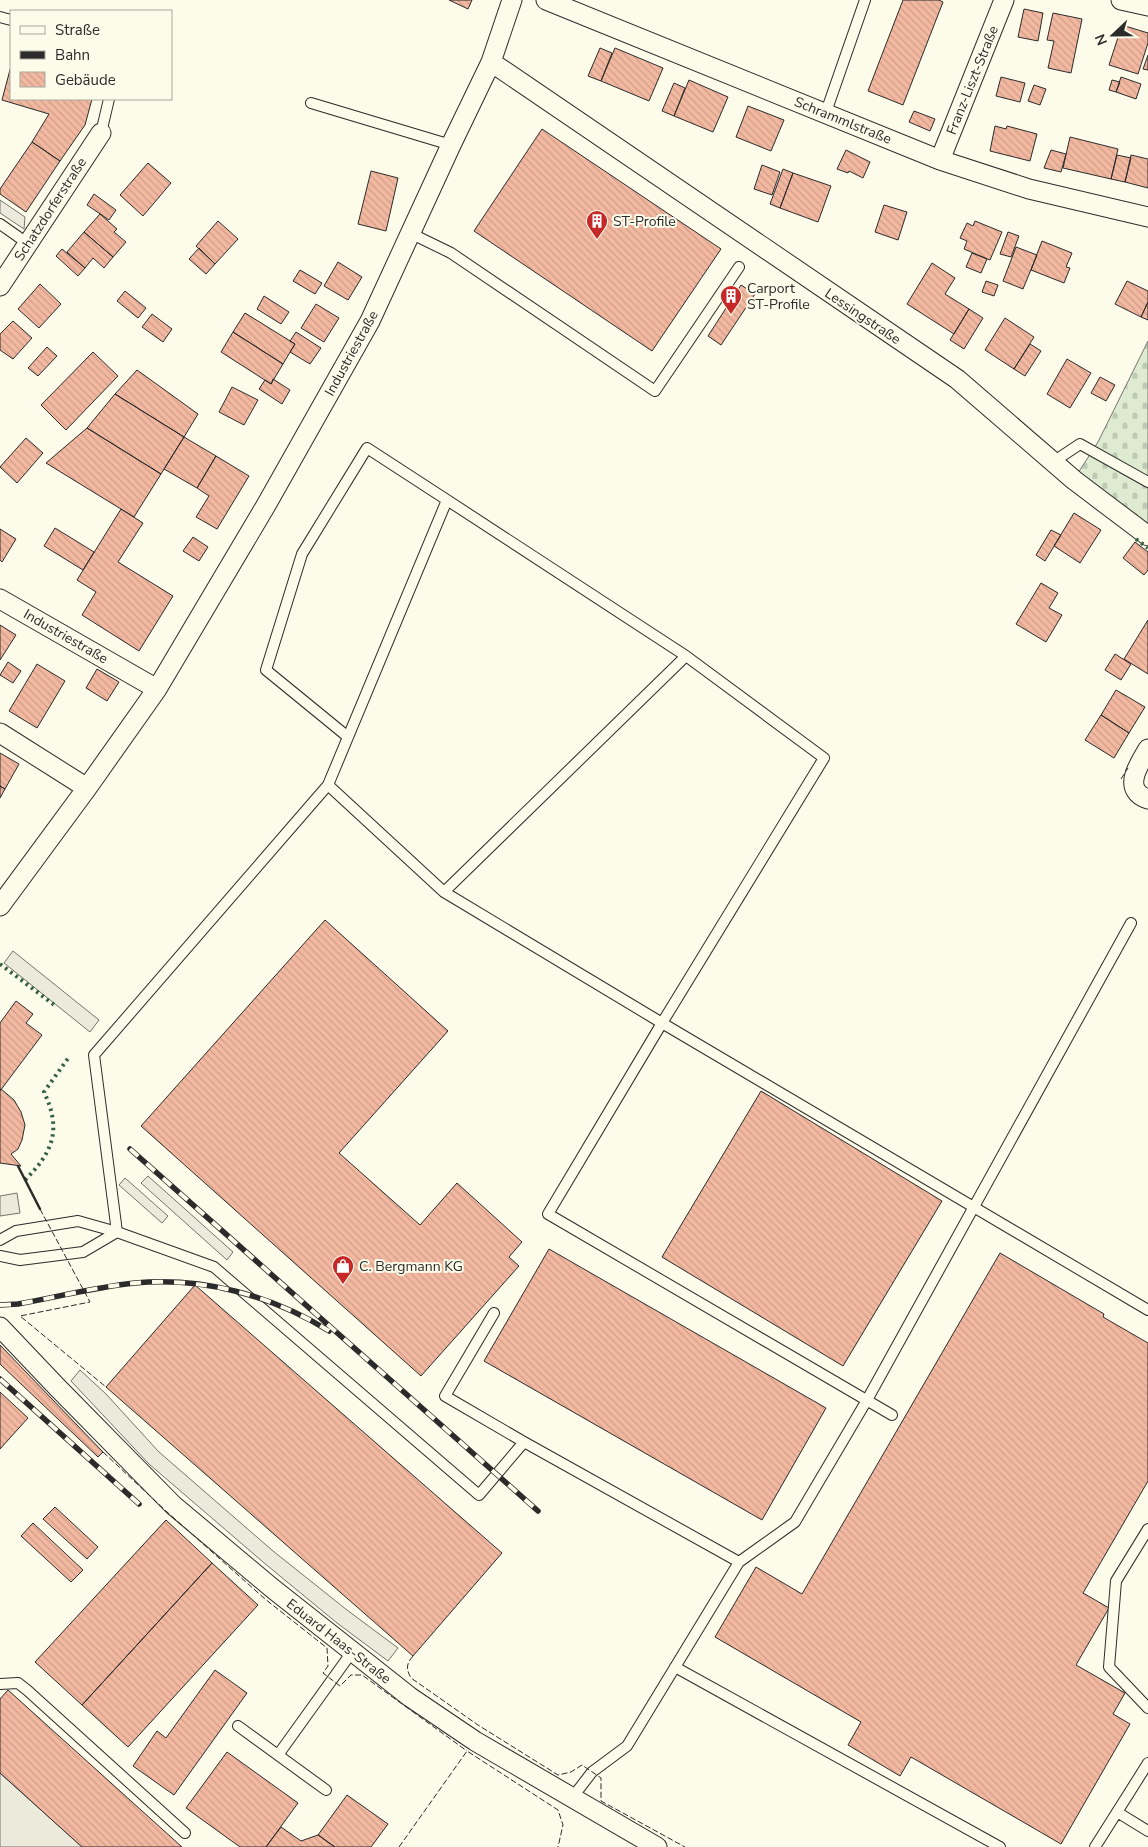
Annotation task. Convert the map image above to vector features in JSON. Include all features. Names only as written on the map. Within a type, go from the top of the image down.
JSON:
[{"type":"street","name":"Industriestraße","points":[[0,906],[157,689],[265,507],[370,320],[491,62],[512,0]]},
{"type":"street","name":"Schrammlstraße","points":[[546,0],[826,112],[940,160],[1029,189],[1148,217]]},
{"type":"street","name":"Franz-Liszt-Straße","points":[[940,160],[1004,0]]},
{"type":"street","points":[[1121,0],[1148,6]]},
{"type":"street","name":"Lessingstraße","points":[[491,62],[957,379],[1074,480],[1148,536]]},
{"type":"street","name":"Schatzdorferstraße","points":[[0,286],[101,133]]},
{"type":"street","name":"Industriestraße","points":[[0,599],[157,689]]},
{"type":"street","points":[[0,733],[87,788]]},
{"type":"street","points":[[1148,750],[1136,769],[1133,782],[1136,790],[1144,798],[1148,799]]},
{"type":"street","name":"Eduard Haas-Straße","points":[[0,1327],[56,1387],[173,1505],[352,1652],[410,1697],[475,1741],[657,1847]]},
{"type":"lane","points":[[826,112],[865,0]]},
{"type":"lane","points":[[101,133],[109,100]]},
{"type":"lane","points":[[311,102],[451,145]]},
{"type":"lane","points":[[0,224],[27,243]]},
{"type":"lane","points":[[410,233],[451,253],[655,391],[739,267]]},
{"type":"lane","points":[[1053,462],[1080,444],[1148,482]]},
{"type":"lane","points":[[348,737],[266,670],[302,554],[367,448],[686,656],[824,758],[548,1214],[892,1415]]},
{"type":"lane","points":[[117,1232],[94,1055],[328,785],[447,500]]},
{"type":"lane","points":[[444,892],[686,656]]},
{"type":"lane","points":[[328,785],[444,892],[1148,1310]]},
{"type":"lane","points":[[572,1798],[592,1772],[627,1746],[739,1562],[795,1522],[867,1400],[1131,923]]},
{"type":"lane","points":[[0,1240],[16,1231],[78,1222],[117,1232],[214,1268],[479,1495],[524,1442]]},
{"type":"lane","points":[[0,1256],[20,1260],[83,1252],[117,1232]]},
{"type":"lane","points":[[494,1313],[445,1396],[739,1562]]},
{"type":"lane","points":[[1148,1529],[1116,1581],[1109,1667],[1148,1708]]},
{"type":"lane","points":[[278,1755],[352,1652]]},
{"type":"lane","points":[[676,1666],[1000,1847]]},
{"type":"lane","points":[[0,1684],[18,1683],[27,1690],[185,1833]]},
{"type":"lane","points":[[238,1726],[326,1790]]},
{"type":"lane","points":[[1095,1847],[1148,1763]]},
{"type":"lane","points":[[1117,1812],[1148,1830]]},
{"type":"green space","points":[[1148,341],[1148,524],[1078,473],[1098,442]]},
{"type":"shaded area","points":[[0,200],[25,217],[24,229],[0,213]]},
{"type":"shaded area","points":[[13,951],[99,1020],[90,1032],[4,963]]},
{"type":"shaded area","points":[[148,1176],[233,1252],[227,1260],[141,1183]]},
{"type":"shaded area","points":[[125,1178],[168,1216],[162,1223],[119,1185]]},
{"type":"shaded area","points":[[17,1193],[20,1213],[0,1216],[0,1196]]},
{"type":"shaded area","points":[[80,1370],[106,1394],[159,1452],[273,1551],[398,1648],[388,1661],[337,1623],[149,1464],[71,1381]]},
{"type":"shaded area","points":[[0,1773],[82,1847],[0,1847]]},
{"type":"building","points":[[449,0],[472,0],[468,9]]},
{"type":"building","points":[[903,0],[939,0],[943,2],[903,105],[868,91]]},
{"type":"building","points":[[1024,9],[1043,13],[1038,41],[1018,37]]},
{"type":"building","points":[[1053,13],[1082,19],[1071,73],[1048,68],[1054,41],[1047,40]]},
{"type":"building","points":[[1122,25],[1148,33],[1148,43],[1138,74],[1109,65]]},
{"type":"building","points":[[600,48],[612,53],[601,81],[588,76]]},
{"type":"building","points":[[615,48],[663,68],[649,101],[601,81]]},
{"type":"building","points":[[1148,55],[1148,70],[1143,69]]},
{"type":"building","points":[[10,70],[10,100],[92,100],[85,125],[60,161],[32,142],[49,114],[2,100]]},
{"type":"building","points":[[1001,77],[1025,83],[1020,102],[996,96]]},
{"type":"building","points":[[1121,77],[1141,84],[1136,99],[1116,92]]},
{"type":"building","points":[[689,80],[728,97],[713,132],[674,116]]},
{"type":"building","points":[[1112,80],[1120,82],[1116,92],[1109,90]]},
{"type":"building","points":[[674,83],[685,88],[674,116],[662,111]]},
{"type":"building","points":[[1034,85],[1046,89],[1040,105],[1028,101]]},
{"type":"building","points":[[748,106],[784,120],[771,151],[736,137]]},
{"type":"building","points":[[914,111],[935,119],[930,131],[909,122]]},
{"type":"building","points":[[995,126],[1006,129],[1007,126],[1037,134],[1030,161],[990,151]]},
{"type":"building","name":"ST-Profile","points":[[542,129],[721,249],[652,351],[474,231]]},
{"type":"building","points":[[1070,137],[1118,149],[1111,179],[1063,168]]},
{"type":"building","points":[[32,142],[60,161],[26,212],[0,194],[0,189]]},
{"type":"building","points":[[846,150],[870,162],[863,178],[849,171],[848,173],[837,169]]},
{"type":"building","points":[[1051,150],[1066,154],[1061,172],[1044,168]]},
{"type":"building","points":[[1117,155],[1131,158],[1125,182],[1111,179]]},
{"type":"building","points":[[1131,155],[1148,159],[1148,188],[1125,182]]},
{"type":"building","points":[[148,163],[171,183],[143,216],[120,195]]},
{"type":"building","points":[[762,165],[780,172],[772,195],[754,189]]},
{"type":"building","points":[[783,169],[793,173],[780,208],[770,204]]},
{"type":"building","points":[[371,171],[398,178],[386,231],[358,224]]},
{"type":"building","points":[[793,173],[831,186],[818,222],[780,208]]},
{"type":"building","points":[[94,194],[116,210],[109,220],[87,205]]},
{"type":"building","points":[[884,205],[907,212],[898,240],[875,232]]},
{"type":"building","points":[[100,214],[117,229],[114,232],[126,242],[113,257],[84,232]]},
{"type":"building","points":[[218,221],[238,239],[215,264],[196,246]]},
{"type":"building","points":[[975,221],[1002,232],[990,260],[964,249],[967,241],[960,238],[967,223],[973,226]]},
{"type":"building","points":[[84,232],[113,257],[104,268],[93,258],[85,268],[67,252]]},
{"type":"building","points":[[1008,232],[1019,236],[1011,257],[1000,254]]},
{"type":"building","points":[[1042,241],[1072,253],[1066,267],[1070,268],[1064,283],[1031,270]]},
{"type":"building","points":[[1016,247],[1037,255],[1023,289],[1003,281]]},
{"type":"building","points":[[199,248],[215,264],[206,274],[189,259]]},
{"type":"building","points":[[62,249],[85,268],[78,276],[56,256]]},
{"type":"building","points":[[972,253],[987,259],[981,273],[966,267]]},
{"type":"building","points":[[338,262],[362,277],[348,300],[324,286]]},
{"type":"building","points":[[932,263],[955,278],[945,294],[969,309],[954,334],[907,304]]},
{"type":"building","points":[[300,270],[322,283],[315,294],[293,281]]},
{"type":"building","points":[[986,281],[998,285],[994,296],[982,292]]},
{"type":"building","points":[[1127,281],[1148,291],[1148,302],[1141,317],[1115,304]]},
{"type":"building","points":[[40,284],[61,304],[39,328],[18,309]]},
{"type":"building","name":"Carport ST-Profile","points":[[741,285],[755,294],[721,345],[708,336]]},
{"type":"building","points":[[125,291],[146,308],[138,318],[117,301]]},
{"type":"building","points":[[264,296],[289,312],[281,324],[257,309]]},
{"type":"building","points":[[1148,302],[1148,320],[1141,317]]},
{"type":"building","points":[[316,304],[339,318],[324,342],[301,328]]},
{"type":"building","points":[[969,309],[983,318],[964,349],[950,340]]},
{"type":"building","points":[[245,313],[295,344],[283,364],[233,332]]},
{"type":"building","points":[[152,314],[172,329],[163,342],[142,327]]},
{"type":"building","points":[[1005,318],[1034,337],[1014,369],[985,350]]},
{"type":"building","points":[[13,321],[32,338],[13,359],[0,350],[0,334]]},
{"type":"building","points":[[233,332],[283,364],[271,384],[221,352]]},
{"type":"building","points":[[296,332],[321,348],[310,364],[290,352],[295,344],[290,341]]},
{"type":"building","points":[[1030,344],[1041,351],[1025,376],[1014,369]]},
{"type":"building","points":[[47,347],[57,356],[38,376],[28,368]]},
{"type":"building","points":[[93,352],[118,376],[66,430],[41,405]]},
{"type":"building","points":[[1067,359],[1091,373],[1070,408],[1047,394]]},
{"type":"building","points":[[137,370],[198,414],[184,437],[115,394]]},
{"type":"building","points":[[1100,377],[1115,385],[1106,401],[1091,393]]},
{"type":"building","points":[[273,379],[290,390],[282,404],[259,389],[265,380],[271,384]]},
{"type":"building","points":[[232,387],[258,400],[244,425],[219,412]]},
{"type":"building","points":[[115,394],[184,437],[161,474],[87,428]]},
{"type":"building","points":[[87,428],[161,474],[134,517],[46,463]]},
{"type":"building","points":[[184,437],[216,456],[197,488],[164,469]]},
{"type":"building","points":[[26,438],[43,453],[17,483],[0,467]]},
{"type":"building","points":[[216,456],[249,476],[217,529],[196,517],[209,496],[197,488]]},
{"type":"building","points":[[121,509],[143,523],[118,562],[173,596],[139,651],[82,615],[96,592],[77,580]]},
{"type":"building","points":[[1074,513],[1101,530],[1080,563],[1054,546]]},
{"type":"building","points":[[55,528],[94,552],[83,570],[44,546]]},
{"type":"building","points":[[0,529],[16,539],[2,562],[0,560]]},
{"type":"building","points":[[1051,530],[1061,535],[1045,561],[1036,555]]},
{"type":"building","points":[[193,537],[208,547],[199,561],[183,551]]},
{"type":"building","points":[[1135,542],[1148,552],[1148,570],[1144,575],[1123,558]]},
{"type":"building","points":[[1041,583],[1058,593],[1049,608],[1062,615],[1046,642],[1016,624]]},
{"type":"building","points":[[1148,620],[1148,674],[1124,659]]},
{"type":"building","points":[[0,625],[16,635],[0,660]]},
{"type":"building","points":[[1115,654],[1131,664],[1121,680],[1105,670]]},
{"type":"building","points":[[8,662],[21,671],[13,683],[0,675]]},
{"type":"building","points":[[37,664],[65,681],[37,728],[9,711]]},
{"type":"building","points":[[97,669],[119,682],[107,701],[86,688]]},
{"type":"building","points":[[1116,690],[1145,707],[1129,733],[1101,715]]},
{"type":"building","points":[[1101,715],[1129,733],[1114,758],[1085,740]]},
{"type":"building","points":[[0,753],[19,764],[5,789],[0,786]]},
{"type":"building","points":[[0,786],[5,789],[0,798]]},
{"type":"building","points":[[325,920],[448,1031],[339,1153],[420,1225],[457,1183],[522,1242],[509,1257],[519,1266],[421,1376],[141,1126]]},
{"type":"building","points":[[16,1001],[33,1014],[26,1023],[42,1035],[0,1091],[0,1023]]},
{"type":"building","points":[[1,1089],[14,1100],[21,1112],[25,1125],[18,1149],[11,1154],[21,1166],[0,1163]]},
{"type":"building","points":[[761,1091],[942,1201],[843,1366],[662,1257]]},
{"type":"building","points":[[549,1249],[826,1408],[762,1520],[484,1361]]},
{"type":"building","points":[[1000,1253],[1104,1314],[1103,1317],[1148,1343],[1148,1481],[1083,1593],[1109,1608],[1076,1665],[1125,1693],[1113,1714],[1130,1724],[1061,1844],[911,1757],[900,1776],[848,1745],[861,1722],[715,1637],[756,1567],[802,1594]]},
{"type":"building","points":[[195,1285],[502,1553],[413,1656],[106,1387]]},
{"type":"building","points":[[0,1345],[103,1452],[98,1457],[0,1364]]},
{"type":"building","points":[[0,1392],[28,1418],[0,1449]]},
{"type":"building","points":[[55,1507],[98,1547],[87,1559],[43,1519]]},
{"type":"building","points":[[166,1520],[212,1563],[82,1705],[35,1662]]},
{"type":"building","points":[[33,1523],[83,1570],[71,1582],[21,1536]]},
{"type":"building","points":[[212,1563],[258,1605],[128,1747],[82,1705]]},
{"type":"building","points":[[215,1670],[247,1693],[174,1795],[133,1766],[157,1731],[166,1738]]},
{"type":"building","points":[[8,1690],[182,1847],[82,1847],[0,1773],[0,1699]]},
{"type":"building","points":[[227,1752],[298,1803],[266,1847],[240,1847],[186,1808]]},
{"type":"building","points":[[347,1795],[388,1824],[371,1847],[335,1847],[318,1835]]},
{"type":"building","points":[[281,1827],[301,1841],[318,1835],[335,1847],[266,1847]]},
{"type":"railway","points":[[130,1149],[538,1511]]},
{"type":"railway","points":[[0,1305],[18,1304],[135,1283],[186,1283],[236,1291],[260,1298],[284,1307],[329,1331]]},
{"type":"railway","points":[[0,1379],[139,1504]]},
{"type":"hedge","points":[[1136,539],[1148,548]]},
{"type":"hedge","points":[[0,964],[57,1007]]},
{"type":"hedge","points":[[25,1180],[42,1160],[52,1140],[53,1118],[44,1092],[69,1057]]},
{"type":"fence","points":[[1121,779],[1128,768]]},
{"type":"fence","points":[[40,1209],[90,1302],[20,1316],[106,1387]]},
{"type":"fence","points":[[103,1452],[265,1599],[327,1648],[328,1666],[323,1673],[340,1686],[351,1675],[362,1675],[467,1751]]},
{"type":"fence","points":[[413,1656],[408,1667],[411,1678],[478,1725],[558,1775],[571,1772],[582,1765],[601,1778],[601,1801],[685,1847]]},
{"type":"fence","points":[[399,1847],[467,1751],[558,1810],[563,1825],[558,1847]]},
{"type":"wall","points":[[18,1166],[40,1209]]},
{"type":"place","name":"ST-Profile","points":[[597,240]]},
{"type":"place","name":"Carport ST-Profile","points":[[731,315]]},
{"type":"place","name":"C. Bergmann KG","points":[[343,1285]]}]
